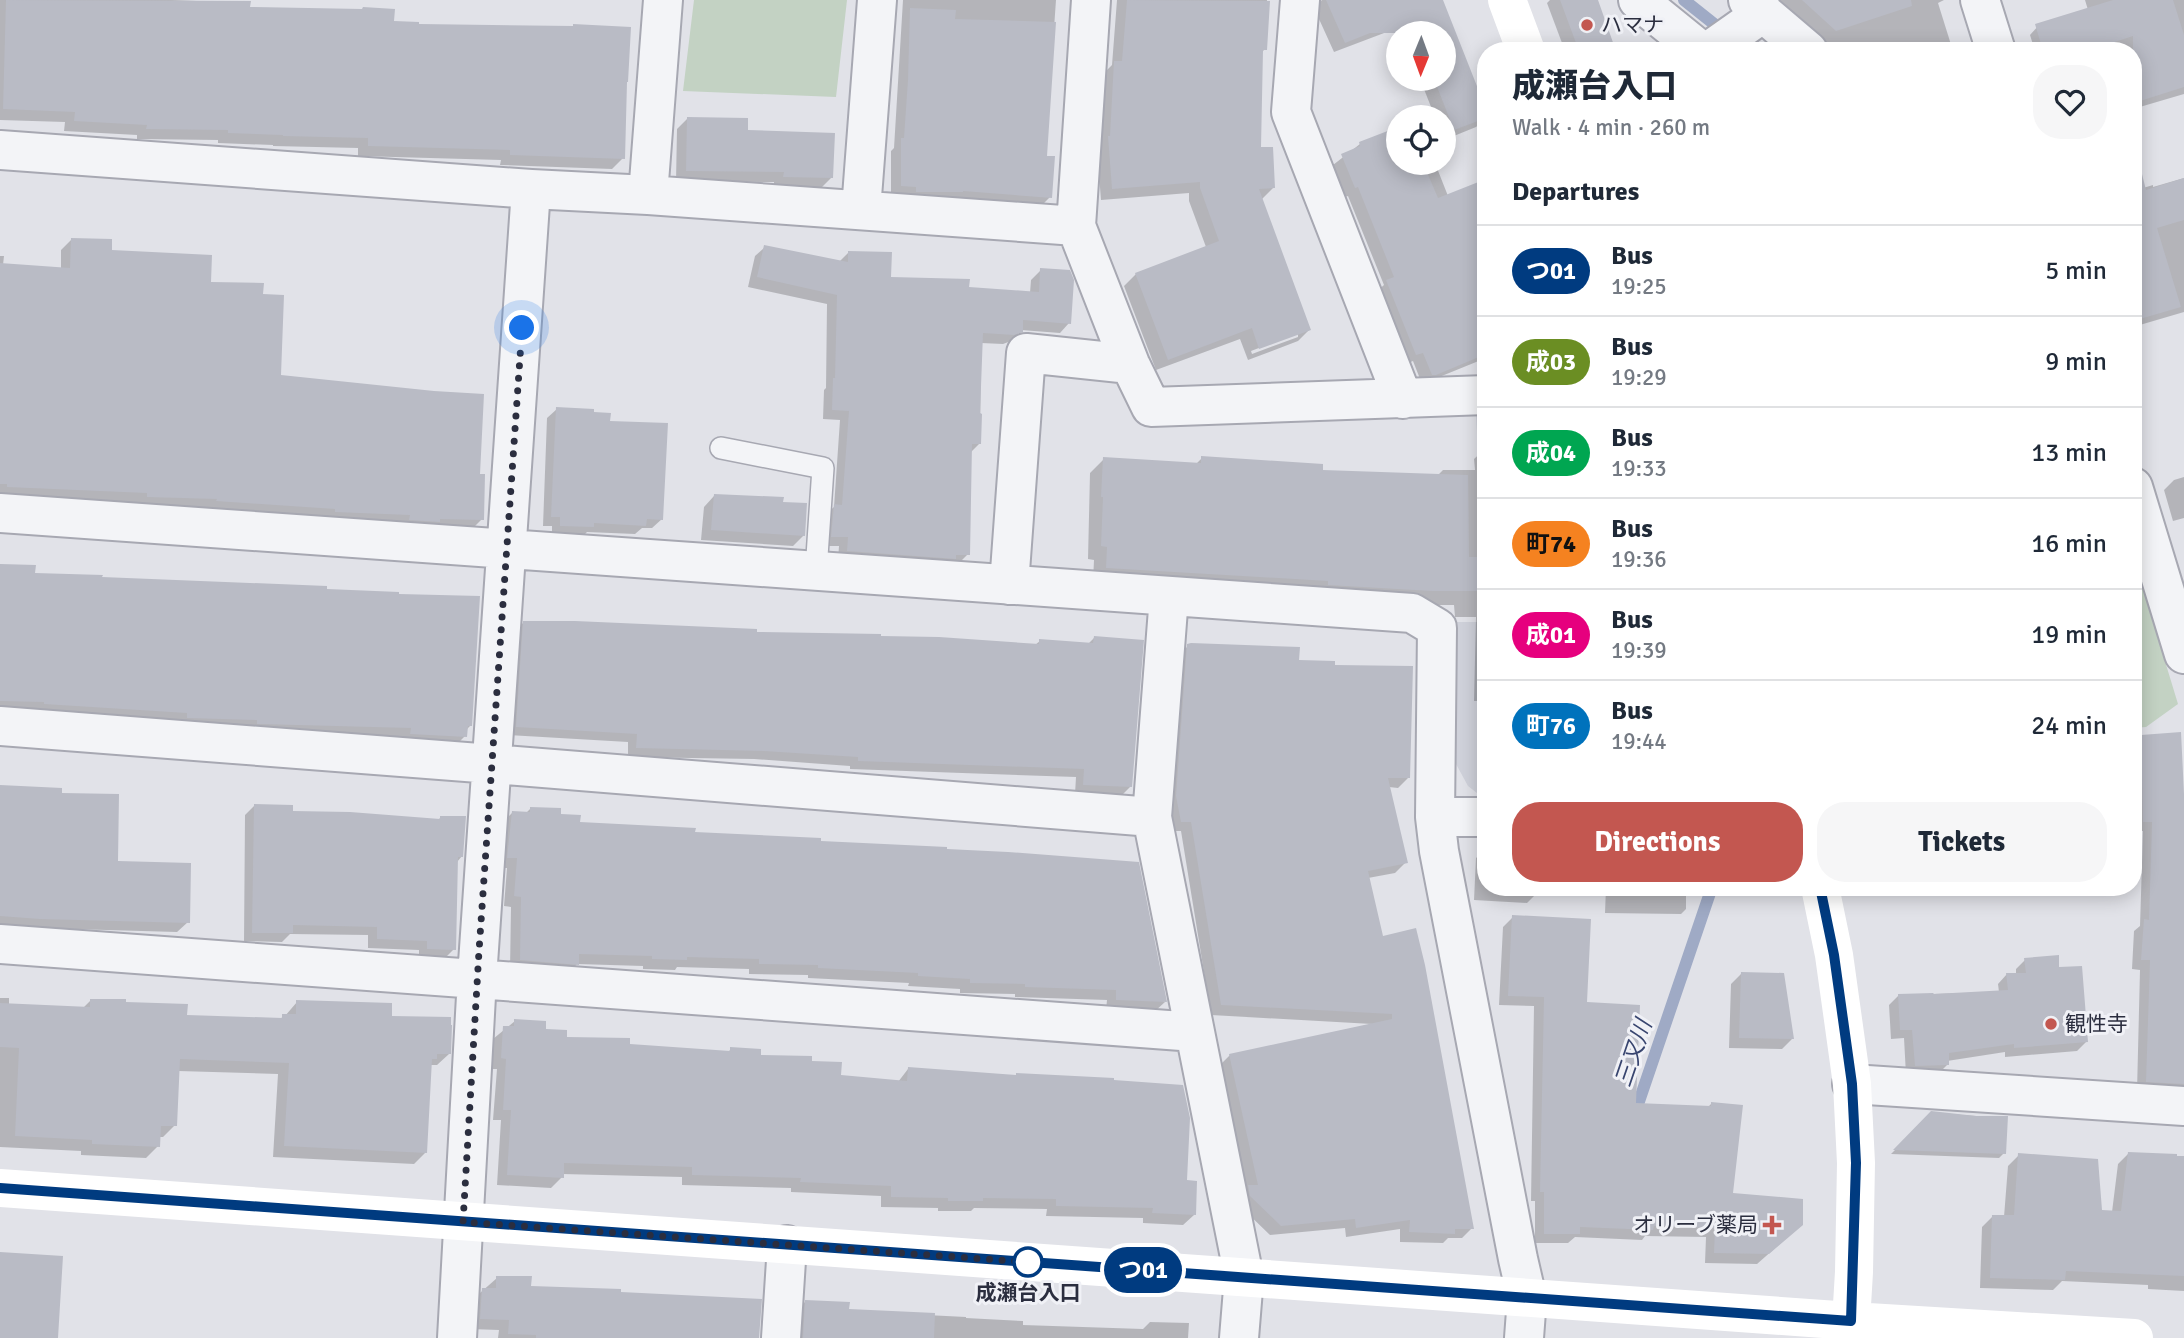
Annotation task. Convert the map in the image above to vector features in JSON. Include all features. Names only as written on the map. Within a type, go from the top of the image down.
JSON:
[{"type":"street","points":[[648,195],[663,0]]},
{"type":"street","points":[[861,210],[877,0]]},
{"type":"street","points":[[1091,0],[1076,226],[1130,364],[1151,407],[1477,395]]},
{"type":"street","points":[[1300,0],[1292,112],[1403,399]]},
{"type":"street","points":[[1507,0],[1523,42]]},
{"type":"street","points":[[1637,0],[1697,42]]},
{"type":"street","points":[[1980,0],[1993,42]]},
{"type":"street","points":[[1717,42],[1754,10],[1796,42]]},
{"type":"street","points":[[0,150],[1076,226]]},
{"type":"street","points":[[457,1338],[477,978],[531,189]]},
{"type":"street","points":[[1009,585],[1026,353],[1130,364]]},
{"type":"street","points":[[0,513],[1412,613],[1437,628],[1435,817],[1439,851],[1527,1298],[1524,1338]]},
{"type":"street","points":[[2142,516],[2184,654]]},
{"type":"street","points":[[1169,596],[1152,817],[1244,1278],[1239,1338]]},
{"type":"street","points":[[0,726],[1152,817]]},
{"type":"street","points":[[1435,817],[1477,817]]},
{"type":"street","points":[[1822,896],[1834,955],[1852,1084],[1856,1163],[1850,1329]]},
{"type":"street","points":[[0,944],[1195,1032]]},
{"type":"street","points":[[1852,1084],[2184,1106]]},
{"type":"street","points":[[0,1188],[1527,1298],[1850,1329],[2134,1338]]},
{"type":"street","points":[[781,1338],[788,1245]]},
{"type":"lane","points":[[721,447],[823,468],[816,571]]},
{"type":"shaded area","points":[[1455,622],[1477,622],[1477,793],[1468,786],[1456,764]]},
{"type":"green space","points":[[694,0],[847,0],[836,97],[683,91]]},
{"type":"green space","points":[[2142,586],[2178,704],[2142,727]]},
{"type":"building","points":[[6,0],[251,1],[250,7],[395,9],[394,21],[419,24],[573,24],[631,27],[625,159],[510,155],[510,150],[368,146],[368,138],[228,133],[228,130],[146,129],[147,125],[74,121],[75,112],[3,109]]},
{"type":"building","points":[[1127,0],[1270,1],[1267,50],[1263,50],[1261,147],[1273,147],[1275,188],[1259,189],[1311,330],[1259,349],[1252,328],[1168,360],[1135,273],[1219,241],[1200,182],[1112,189],[1108,136],[1114,61],[1122,61]]},
{"type":"building","points":[[1326,0],[1443,0],[1451,21],[1386,21],[1386,33],[1370,33],[1345,43]]},
{"type":"building","points":[[1560,0],[1598,0],[1613,42],[1576,42]]},
{"type":"building","points":[[1802,0],[1911,0],[1912,6],[1836,31]]},
{"type":"building","points":[[2113,0],[2173,0],[2184,35],[2184,87],[2142,100],[2142,42],[2133,42],[2133,36],[2115,42],[2040,42],[2035,24]]},
{"type":"building","points":[[910,8],[956,10],[955,19],[1056,22],[1047,156],[1055,156],[1052,198],[963,191],[916,192],[916,187],[901,186],[901,138],[904,138]]},
{"type":"building","points":[[1456,33],[1477,86],[1477,121],[1456,129],[1456,105],[1444,105],[1439,91],[1456,91]]},
{"type":"building","points":[[687,117],[748,118],[748,130],[835,133],[833,178],[783,177],[784,172],[686,171]]},
{"type":"building","points":[[1386,132],[1386,175],[1428,175],[1438,198],[1477,183],[1477,358],[1432,375],[1423,353],[1416,355],[1386,280],[1394,277],[1358,187],[1355,188],[1341,154],[1360,146],[1359,142]]},
{"type":"building","points":[[2142,174],[2146,190],[2184,178],[2184,220],[2157,228],[2181,307],[2142,318]]},
{"type":"building","points":[[71,238],[112,239],[112,250],[212,255],[211,282],[264,283],[263,294],[284,295],[281,375],[484,394],[480,474],[485,474],[484,520],[409,520],[410,515],[335,512],[335,509],[216,501],[217,499],[147,497],[147,493],[7,487],[7,484],[0,484],[0,263],[70,268]]},
{"type":"building","points":[[764,245],[848,262],[848,251],[892,252],[891,277],[970,279],[969,287],[1039,292],[1040,268],[1070,270],[1074,280],[1071,324],[1023,320],[1023,332],[1014,335],[983,333],[981,444],[972,444],[970,555],[956,555],[956,559],[847,551],[848,537],[831,537],[834,504],[842,505],[849,411],[832,410],[837,295],[757,277]]},
{"type":"building","points":[[556,407],[594,409],[594,412],[611,413],[610,421],[668,423],[663,520],[647,519],[646,526],[594,523],[594,527],[560,526],[560,517],[551,517]]},
{"type":"building","points":[[1201,456],[1323,464],[1323,470],[1468,475],[1469,557],[1477,557],[1477,591],[1328,585],[1328,581],[1106,568],[1107,547],[1101,546],[1103,457],[1201,463]]},
{"type":"building","points":[[714,494],[784,497],[783,502],[807,503],[805,536],[711,530]]},
{"type":"building","points":[[0,564],[36,565],[35,573],[327,586],[327,589],[399,594],[480,596],[472,726],[468,726],[467,737],[410,734],[411,728],[257,724],[257,720],[187,718],[187,713],[0,701]]},
{"type":"building","points":[[523,621],[757,629],[757,632],[881,634],[1039,644],[1039,639],[1093,643],[1094,636],[1144,640],[1132,787],[1083,785],[1084,769],[858,761],[858,757],[764,751],[636,748],[637,734],[516,727]]},
{"type":"building","points":[[1187,644],[1300,647],[1299,660],[1335,661],[1335,665],[1413,666],[1410,778],[1388,778],[1408,863],[1368,871],[1383,936],[1416,928],[1474,1229],[1455,1229],[1455,1234],[1409,1232],[1410,1220],[1356,1228],[1355,1219],[1281,1226],[1250,1196],[1248,1185],[1258,1185],[1229,1054],[1392,1019],[1392,1014],[1221,1005],[1191,822],[1181,822],[1176,796]]},
{"type":"building","points":[[2181,732],[2184,794],[2184,1084],[2146,1082],[2150,960],[2141,960],[2144,919],[2149,920],[2152,822],[2143,822],[2142,735]]},
{"type":"building","points":[[0,785],[62,788],[62,793],[119,794],[118,861],[191,863],[190,923],[0,916]]},
{"type":"building","points":[[254,804],[293,805],[293,811],[440,819],[440,816],[466,816],[463,857],[458,857],[456,950],[427,949],[427,941],[377,939],[377,927],[293,925],[293,933],[252,933]]},
{"type":"building","points":[[530,807],[561,808],[561,814],[581,815],[580,822],[696,828],[695,832],[821,838],[821,841],[947,847],[1139,862],[1167,1002],[1116,1000],[1116,990],[970,983],[970,979],[918,976],[918,973],[818,968],[818,965],[759,964],[759,959],[687,957],[687,960],[579,954],[579,965],[520,960],[521,897],[514,896],[517,858],[507,858],[512,811],[530,812]]},
{"type":"building","points":[[1512,915],[1591,919],[1587,1002],[1640,1005],[1636,1103],[1711,1106],[1711,1102],[1743,1105],[1733,1193],[1803,1199],[1803,1225],[1769,1254],[1714,1253],[1715,1228],[1654,1226],[1653,1230],[1580,1227],[1580,1234],[1544,1234],[1544,1192],[1540,1192],[1544,997],[1508,996]]},
{"type":"building","points":[[2059,955],[2059,967],[2082,966],[2088,1042],[2014,1048],[2014,1044],[1949,1053],[1949,1065],[1915,1066],[1912,1030],[1900,1030],[1898,994],[2008,990],[2006,973],[2026,973],[2024,958]]},
{"type":"building","points":[[1741,972],[1784,973],[1794,1039],[1739,1038]]},
{"type":"building","points":[[90,999],[188,1004],[187,1015],[282,1018],[282,1014],[296,1014],[296,1000],[392,1003],[392,1016],[451,1017],[451,1054],[437,1054],[437,1059],[432,1059],[427,1153],[284,1146],[289,1063],[180,1059],[177,1126],[161,1126],[160,1147],[92,1144],[92,1140],[15,1136],[19,1048],[0,1047],[0,1003],[90,1007]]},
{"type":"building","points":[[514,1019],[546,1021],[546,1029],[567,1030],[567,1037],[630,1038],[630,1044],[730,1051],[730,1047],[761,1049],[761,1055],[812,1056],[812,1061],[842,1062],[841,1075],[907,1081],[908,1067],[1016,1075],[1114,1078],[1183,1085],[1190,1118],[1187,1180],[1197,1181],[1196,1215],[1152,1213],[1153,1208],[1056,1206],[1056,1199],[983,1198],[983,1201],[948,1201],[948,1198],[891,1197],[891,1186],[800,1182],[801,1178],[692,1175],[692,1167],[564,1163],[564,1178],[507,1175],[511,1110],[503,1110],[506,1059],[501,1058],[503,1026],[514,1026]]},
{"type":"building","points":[[1931,1111],[2008,1116],[2006,1154],[1893,1150]]},
{"type":"building","points":[[2128,1152],[2184,1156],[2184,1276],[2066,1271],[2065,1280],[1990,1278],[1992,1215],[2014,1215],[2018,1153],[2098,1159],[2102,1210],[2121,1211]]},
{"type":"building","points":[[0,1252],[63,1256],[58,1338],[0,1338]]},
{"type":"building","points":[[496,1276],[532,1276],[531,1286],[762,1299],[759,1338],[536,1338],[536,1335],[508,1334],[509,1320],[480,1319],[482,1288],[496,1288]]},
{"type":"building","points":[[805,1300],[850,1302],[849,1309],[935,1313],[934,1338],[803,1338]]},
{"type":"waterway","name":"三又川","points":[[1684,0],[1737,42]]},
{"type":"waterway","name":"三又川","points":[[1633,1119],[1709,896]]},
{"type":"bus line","name":"つ01","points":[[0,1188],[1851,1321],[1856,1163],[1852,1084],[1834,955],[1822,896]]},
{"type":"place","name":"ハマナ","points":[[1587,25]]},
{"type":"place","name":"観性寺","points":[[2051,1024]]},
{"type":"place","name":"オリーブ薬局","points":[[1772,1225]]},
{"type":"place","name":"成瀬台入口","points":[[1028,1262]]},
{"type":"route","points":[[522,328],[463,1222],[1028,1262]]}]
